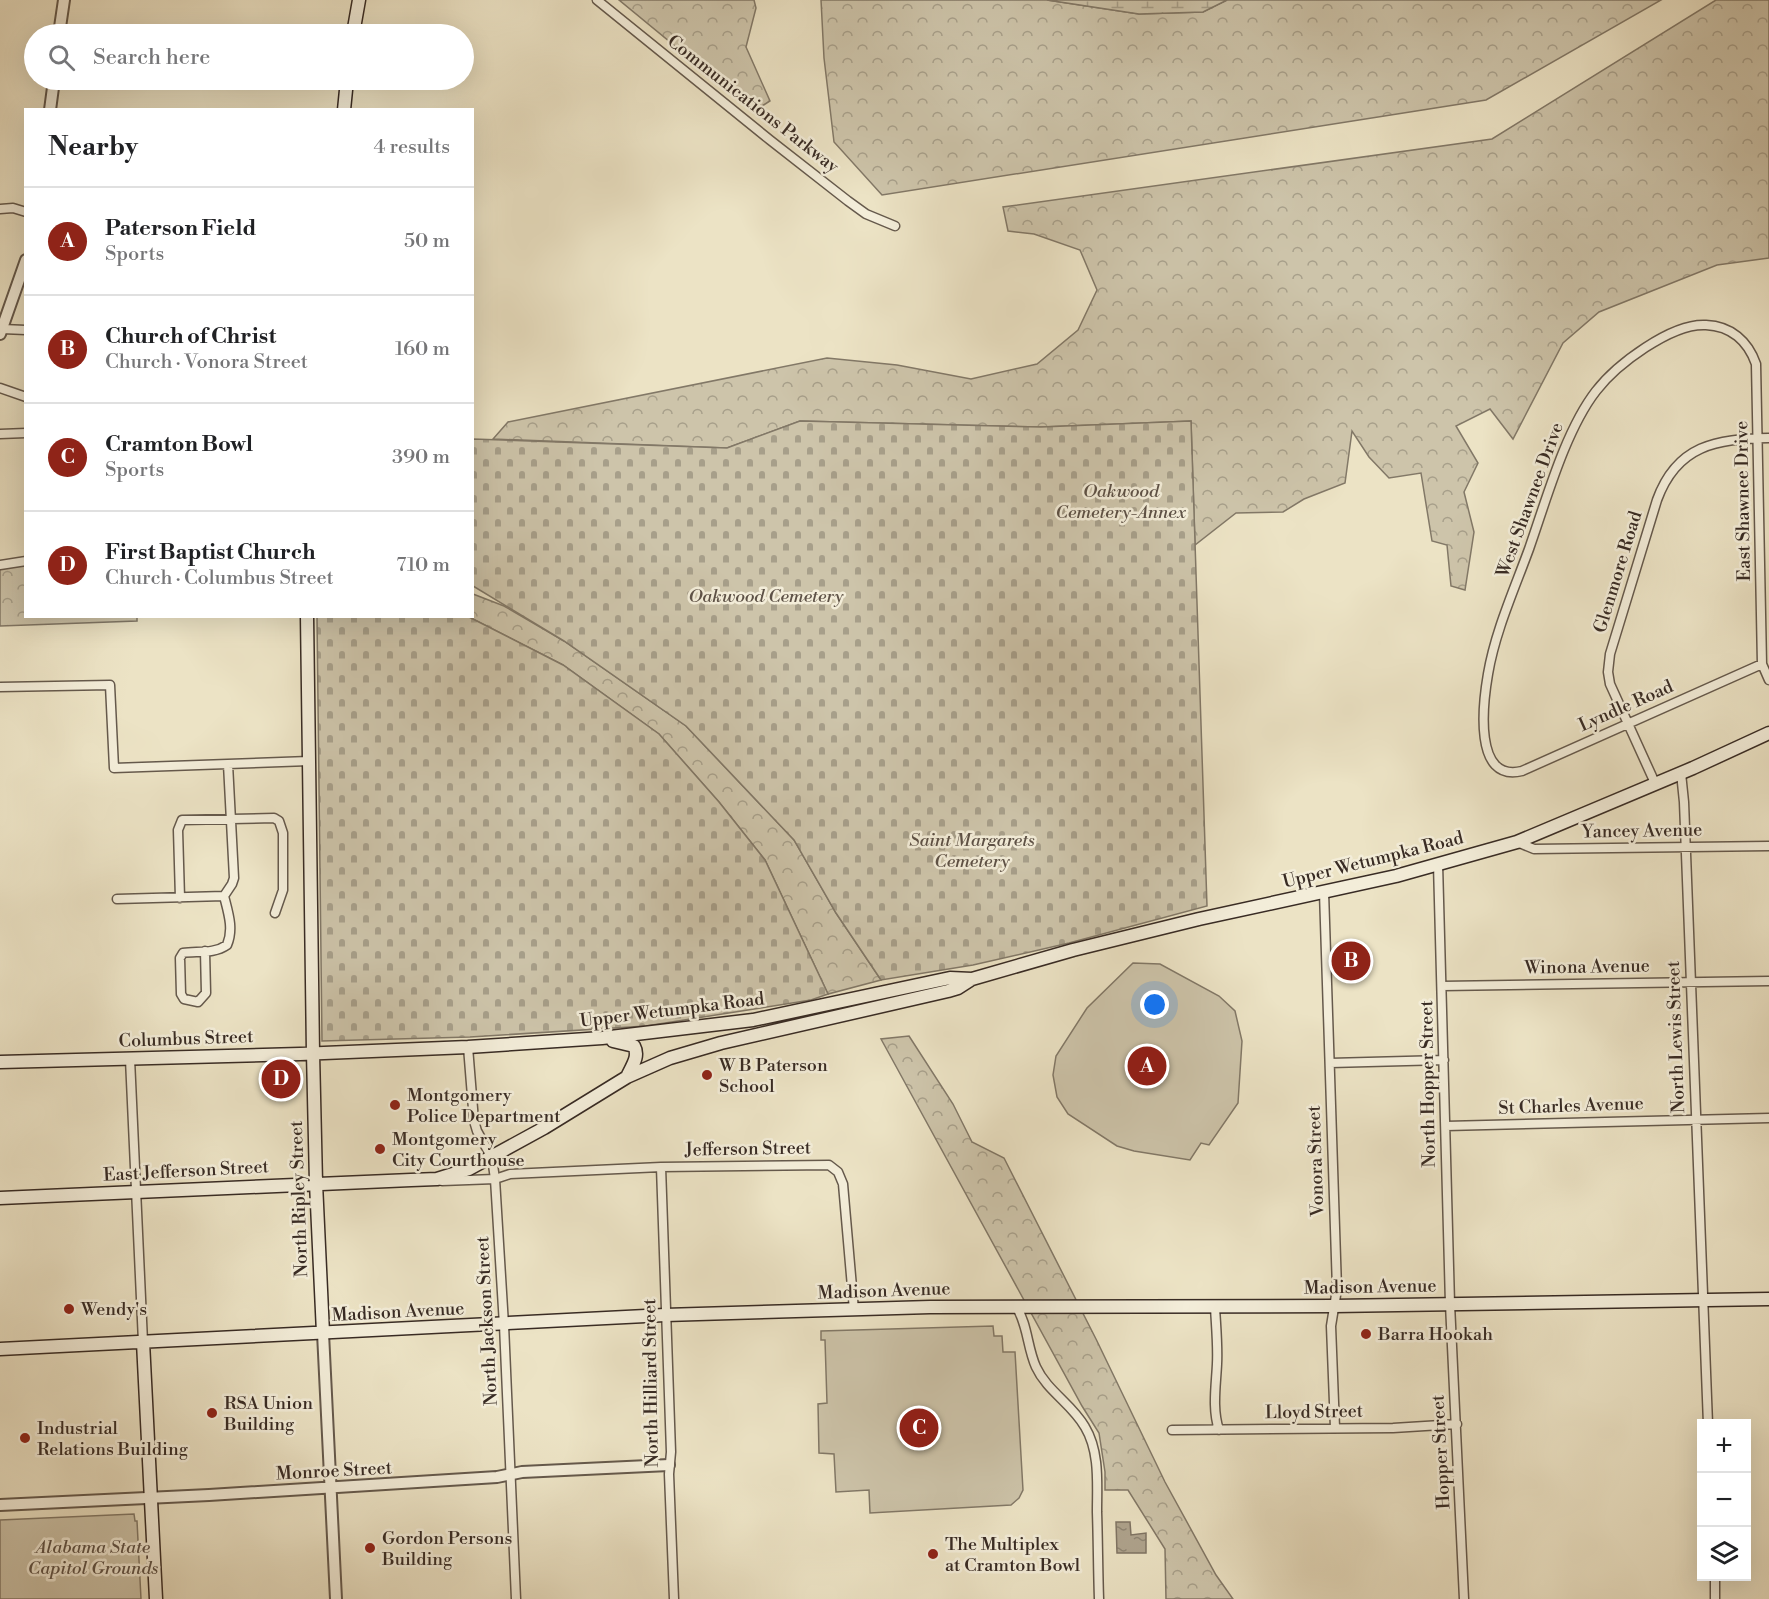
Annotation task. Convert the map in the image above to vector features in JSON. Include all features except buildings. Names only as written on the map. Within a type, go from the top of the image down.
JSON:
[{"type":"main road","points":[[355,24],[359,0]]},
{"type":"main road","points":[[344,108],[346,90]]},
{"type":"main road","name":"North Ripley Street","points":[[307,618],[313,1053],[323,1334]]},
{"type":"main road","name":"Upper Wetumpka Road","points":[[411,1180],[438,1179],[453,1175],[492,1158],[627,1077],[652,1064],[696,1049],[912,1000],[958,988],[972,979],[1093,945],[1199,919],[1396,876],[1517,842],[1769,734]]},
{"type":"main road","name":"Upper Wetumpka Road","points":[[374,1050],[468,1047],[602,1038],[746,1021],[950,978],[972,979]]},
{"type":"main road","points":[[792,1012],[795,1026]]},
{"type":"main road","points":[[602,1038],[634,1046],[637,1051],[636,1058],[627,1077]]},
{"type":"main road","name":"Columbus Street","points":[[0,1062],[374,1050]]},
{"type":"main road","name":"East Jefferson Street","points":[[0,1198],[411,1180]]},
{"type":"main road","name":"Madison Avenue","points":[[0,1349],[665,1316],[854,1310],[1016,1306],[1334,1306],[1769,1299]]},
{"type":"main road","points":[[142,1342],[156,1599]]},
{"type":"street","points":[[60,24],[63,0]]},
{"type":"street","name":"Communications Parkway","points":[[597,0],[848,201],[866,214],[895,226]]},
{"type":"street","points":[[50,108],[53,90]]},
{"type":"street","points":[[0,209],[13,208],[24,211]]},
{"type":"street","points":[[24,266],[1,332],[24,330]]},
{"type":"street","name":"West Shawnee Drive","points":[[1502,771],[1490,759],[1486,744],[1485,698],[1488,674],[1500,630],[1574,427],[1596,390],[1612,373],[1648,345],[1699,325],[1716,326],[1729,331]]},
{"type":"street","name":"East Shawnee Drive","points":[[1729,331],[1746,344],[1756,364],[1762,664],[1769,680]]},
{"type":"street","points":[[0,388],[24,396]]},
{"type":"street","points":[[0,434],[24,433]]},
{"type":"street","name":"Glenmore Road","points":[[1655,783],[1610,684],[1608,662],[1661,489],[1677,465],[1700,448],[1726,440],[1769,438]]},
{"type":"street","points":[[0,565],[24,561]]},
{"type":"street","name":"Lyndle Road","points":[[1502,771],[1522,771],[1762,664]]},
{"type":"street","points":[[0,687],[110,684],[114,768],[309,761]]},
{"type":"street","points":[[205,951],[206,993],[198,1002],[191,1002],[184,999],[181,994],[180,958],[183,953],[223,948],[229,940],[230,918],[224,896],[234,878],[228,764]]},
{"type":"street","name":"North Lewis Street","points":[[1681,773],[1708,1419]]},
{"type":"street","points":[[180,898],[179,825],[182,820],[274,818],[282,827],[283,890],[275,913]]},
{"type":"street","name":"Yancey Avenue","points":[[1517,842],[1534,849],[1769,846]]},
{"type":"street","name":"North Hopper Street","points":[[1438,864],[1450,1304]]},
{"type":"street","name":"Vonora Street","points":[[1324,892],[1337,1289],[1331,1326],[1335,1428]]},
{"type":"street","points":[[117,899],[224,896]]},
{"type":"street","name":"Winona Avenue","points":[[1442,986],[1769,981]]},
{"type":"street","name":"North Jackson Street","points":[[468,1047],[474,1121],[492,1158],[495,1179],[516,1599]]},
{"type":"street","points":[[130,1059],[142,1342]]},
{"type":"street","points":[[1330,1063],[1444,1060]]},
{"type":"street","name":"St Charles Avenue","points":[[1446,1126],[1769,1118]]},
{"type":"street","name":"Jefferson Street","points":[[661,1167],[821,1164],[834,1167],[843,1184],[854,1310]]},
{"type":"street","name":"East Jefferson Street","points":[[411,1180],[495,1179],[510,1174],[661,1167]]},
{"type":"street","name":"North Hilliard Street","points":[[661,1167],[674,1599]]},
{"type":"street","name":"Hopper Street","points":[[1450,1304],[1464,1599]]},
{"type":"street","points":[[1016,1306],[1025,1322],[1028,1343],[1036,1367],[1047,1384],[1077,1414],[1093,1444],[1096,1469],[1099,1599]]},
{"type":"street","points":[[1215,1307],[1217,1364],[1215,1415],[1219,1430]]},
{"type":"street","name":"North Ripley Street","points":[[323,1334],[336,1599]]},
{"type":"street","name":"Lloyd Street","points":[[1172,1430],[1392,1428],[1457,1424]]},
{"type":"street","name":"Monroe Street","points":[[0,1505],[331,1488],[511,1475],[522,1472],[669,1465]]},
{"type":"street","points":[[1714,1581],[1715,1599]]},
{"type":"green space","points":[[619,0],[754,0],[756,8],[746,47],[770,101],[754,111]]},
{"type":"green space","points":[[821,0],[1047,0],[1139,14],[1203,12],[1227,0],[1661,0],[1486,100],[882,195],[834,142],[824,58]]},
{"type":"green space","points":[[1047,0],[1227,0],[1203,12],[1139,14]]},
{"type":"green space","points":[[1716,0],[1769,0],[1769,258],[1717,265],[1599,312],[1563,343],[1513,439],[1490,409],[1456,426],[1478,463],[1464,492],[1474,532],[1465,590],[1451,586],[1447,545],[1432,541],[1421,473],[1389,478],[1369,457],[1352,431],[1345,483],[1304,499],[1283,512],[1236,513],[1195,545],[1191,421],[1041,427],[800,421],[727,448],[493,439],[508,422],[827,358],[897,365],[971,379],[1037,364],[1078,330],[1097,290],[1080,250],[1034,234],[1008,231],[1003,207],[1492,139]]},
{"type":"green space","points":[[800,421],[1041,427],[1191,421],[1207,906],[1069,943],[973,965],[881,980],[836,913],[794,840],[686,726],[564,641],[474,587],[474,439],[727,448]]},
{"type":"green space","points":[[24,563],[24,618],[137,618],[137,621],[0,626],[0,568]]},
{"type":"green space","points":[[474,594],[504,606],[564,641],[686,726],[794,840],[836,913],[881,980],[828,994],[765,860],[719,802],[659,734],[563,665],[471,618],[474,618]]},
{"type":"green space","points":[[317,618],[471,618],[563,665],[659,734],[719,802],[765,860],[828,994],[811,1000],[646,1026],[470,1037],[322,1041]]},
{"type":"green space","points":[[1133,963],[1160,964],[1219,996],[1235,1011],[1242,1041],[1238,1103],[1209,1145],[1201,1143],[1190,1160],[1117,1146],[1068,1114],[1057,1097],[1053,1075],[1056,1056],[1087,1008]]},
{"type":"green space","points":[[909,1036],[953,1104],[972,1142],[1004,1158],[1096,1339],[1165,1482],[1216,1575],[1233,1599],[1166,1599],[1165,1549],[1128,1490],[1105,1490],[1105,1472],[1099,1433],[1082,1406],[881,1039]]},
{"type":"green space","points":[[993,1326],[994,1336],[1002,1336],[1003,1352],[1015,1352],[1023,1490],[1019,1498],[1011,1505],[870,1513],[869,1490],[836,1492],[834,1454],[819,1453],[818,1404],[827,1403],[825,1340],[821,1340],[821,1331]]},
{"type":"green space","name":"Alabama State Capitol Grounds","points":[[134,1514],[135,1521],[137,1521],[141,1599],[0,1599],[0,1520]]},
{"type":"water","points":[[1116,1522],[1130,1522],[1131,1535],[1146,1533],[1146,1553],[1117,1553]]},
{"type":"place","name":"Church of Christ","points":[[1351,961]]},
{"type":"place","name":"Paterson Field","points":[[1147,1066]]},
{"type":"place","name":"W B Paterson School","points":[[707,1075]]},
{"type":"place","name":"First Baptist Church","points":[[281,1079]]},
{"type":"place","name":"Montgomery Police Department","points":[[395,1105]]},
{"type":"place","name":"Montgomery City Courthouse","points":[[380,1149]]},
{"type":"place","name":"Wendy's","points":[[69,1309]]},
{"type":"place","name":"Barra Hookah","points":[[1366,1334]]},
{"type":"place","name":"RSA Union Building","points":[[212,1413]]},
{"type":"place","name":"Cramton Bowl","points":[[919,1428]]},
{"type":"place","name":"Industrial Relations Building","points":[[25,1438]]},
{"type":"place","name":"Gordon Persons Building","points":[[370,1548]]},
{"type":"place","name":"The Multiplex at Cramton Bowl","points":[[933,1554]]},
{"type":"park label","name":"Oakwood Cemetery-Annex","points":[[1121,501]]},
{"type":"park label","name":"Oakwood Cemetery","points":[[766,596]]},
{"type":"park label","name":"Saint Margarets Cemetery","points":[[972,850]]}]
